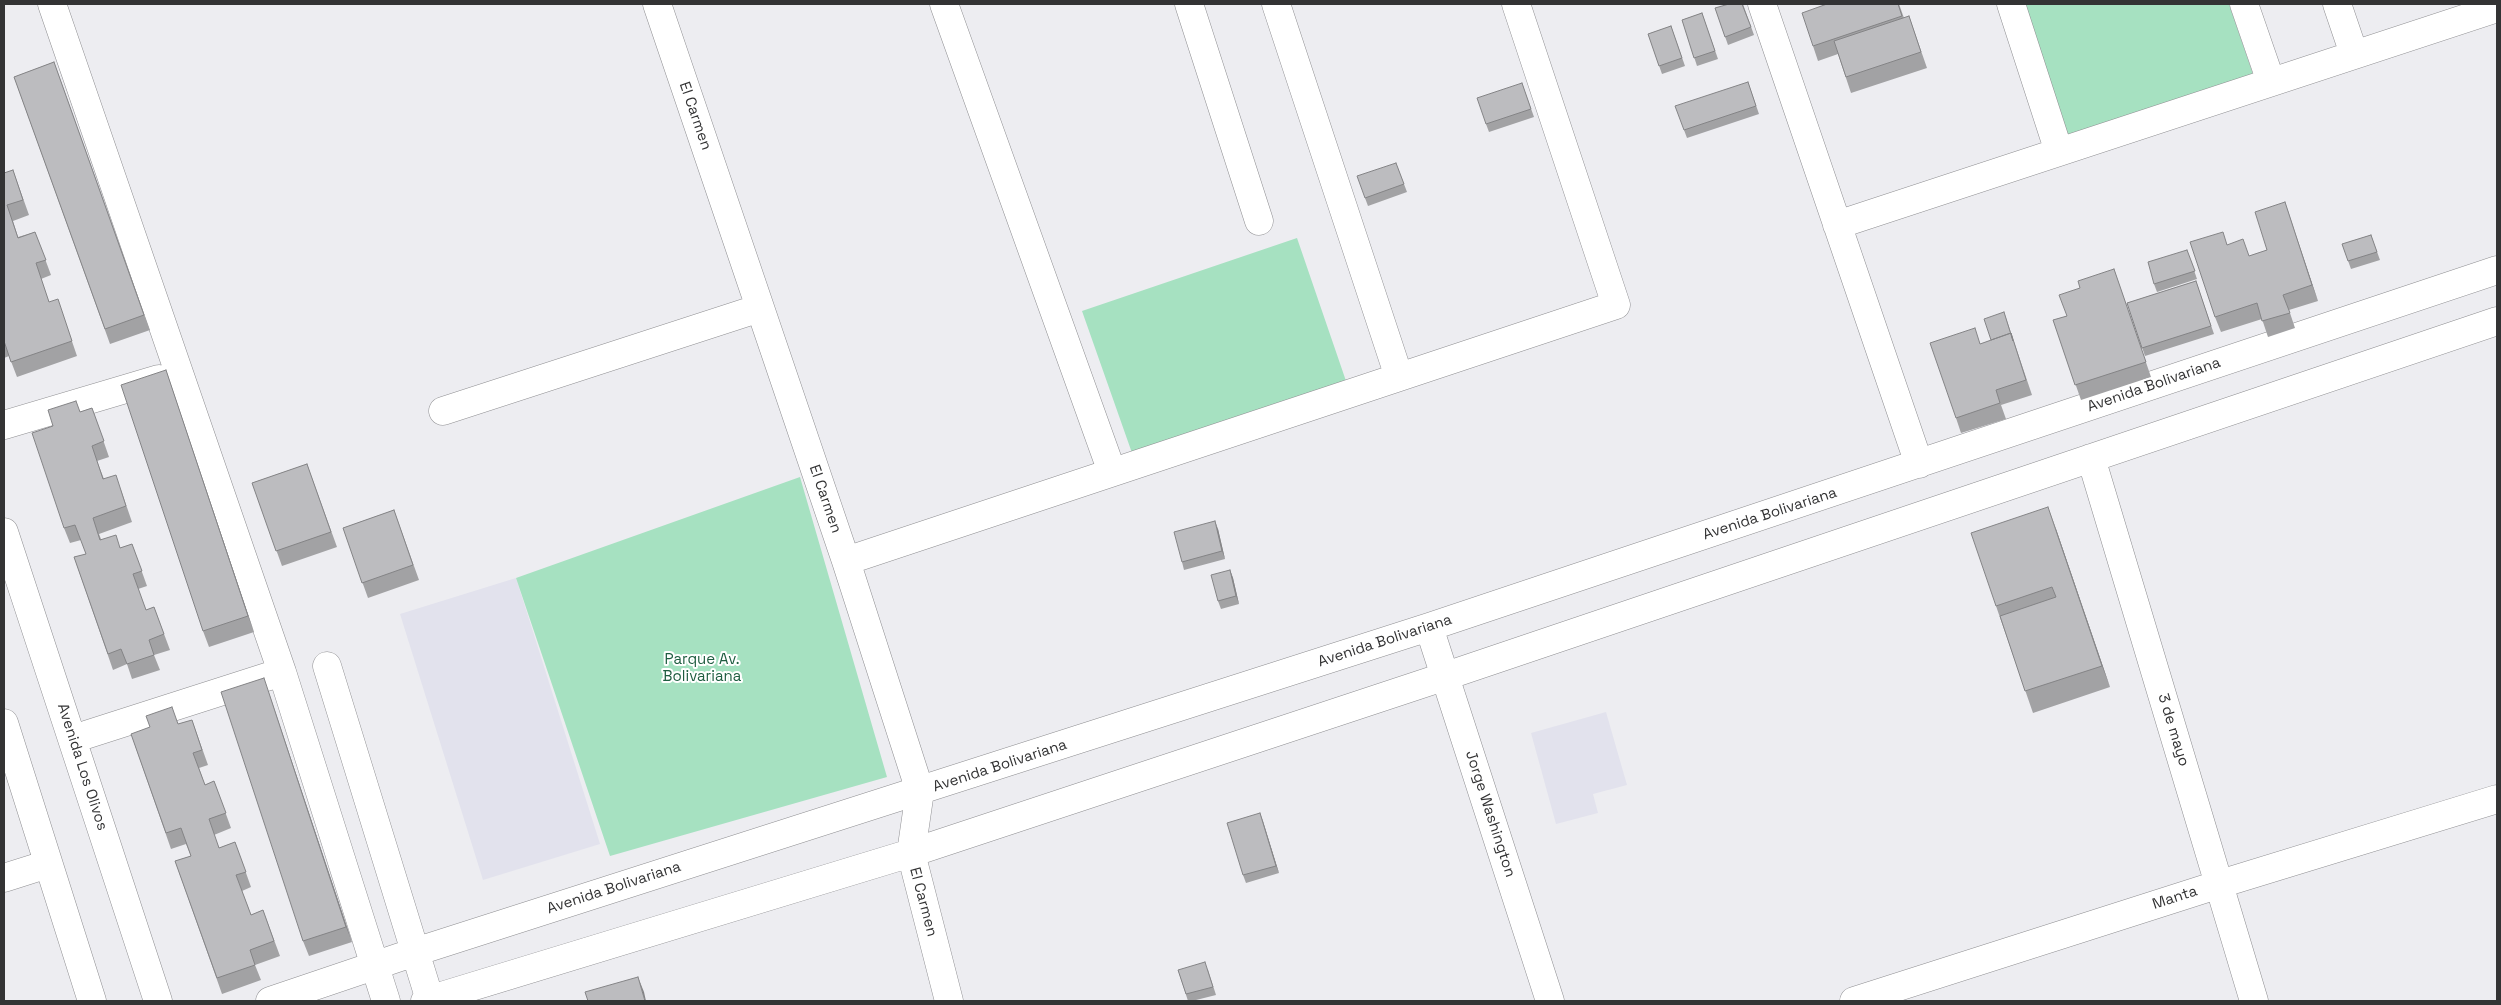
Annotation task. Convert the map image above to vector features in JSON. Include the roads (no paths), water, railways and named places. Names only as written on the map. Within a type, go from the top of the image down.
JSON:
[{"type":"street","points":[[52,4],[282,672],[386,1001]]},
{"type":"street","name":"El Carmen","points":[[657,4],[846,561],[920,791],[910,853],[949,1001]]},
{"type":"street","points":[[944,4],[1112,472]]},
{"type":"street","points":[[1189,4],[1259,221]]},
{"type":"street","points":[[1276,4],[1400,378]]},
{"type":"street","points":[[846,561],[1616,305],[1516,4]]},
{"type":"street","points":[[1762,4],[1919,464]]},
{"type":"street","points":[[2011,4],[2059,152]]},
{"type":"street","points":[[2244,4],[2271,82]]},
{"type":"street","points":[[2337,4],[2354,54]]},
{"type":"street","points":[[1837,225],[2497,8]]},
{"type":"street","name":"Avenida Bolivariana","points":[[270,1001],[415,952],[1429,627],[2497,270]]},
{"type":"street","points":[[444,411],[760,308]]},
{"type":"street","points":[[327,666],[428,1000],[910,853],[1446,676],[2497,321]]},
{"type":"street","points":[[4,425],[179,373]]},
{"type":"street","name":"3 de mayo","points":[[2092,458],[2254,1001]]},
{"type":"street","name":"Avenida Los Olivos","points":[[4,532],[158,1001]]},
{"type":"street","name":"Jorge Washington","points":[[1429,627],[1550,1001]]},
{"type":"street","points":[[73,739],[282,672]]},
{"type":"street","points":[[4,723],[92,1001]]},
{"type":"street","name":"Manta","points":[[1854,1001],[1897,995],[2220,884],[2497,799]]},
{"type":"street","points":[[4,878],[48,864]]},
{"type":"park label","name":"Parque Av. Bolivariana","points":[[702,668]]}]
